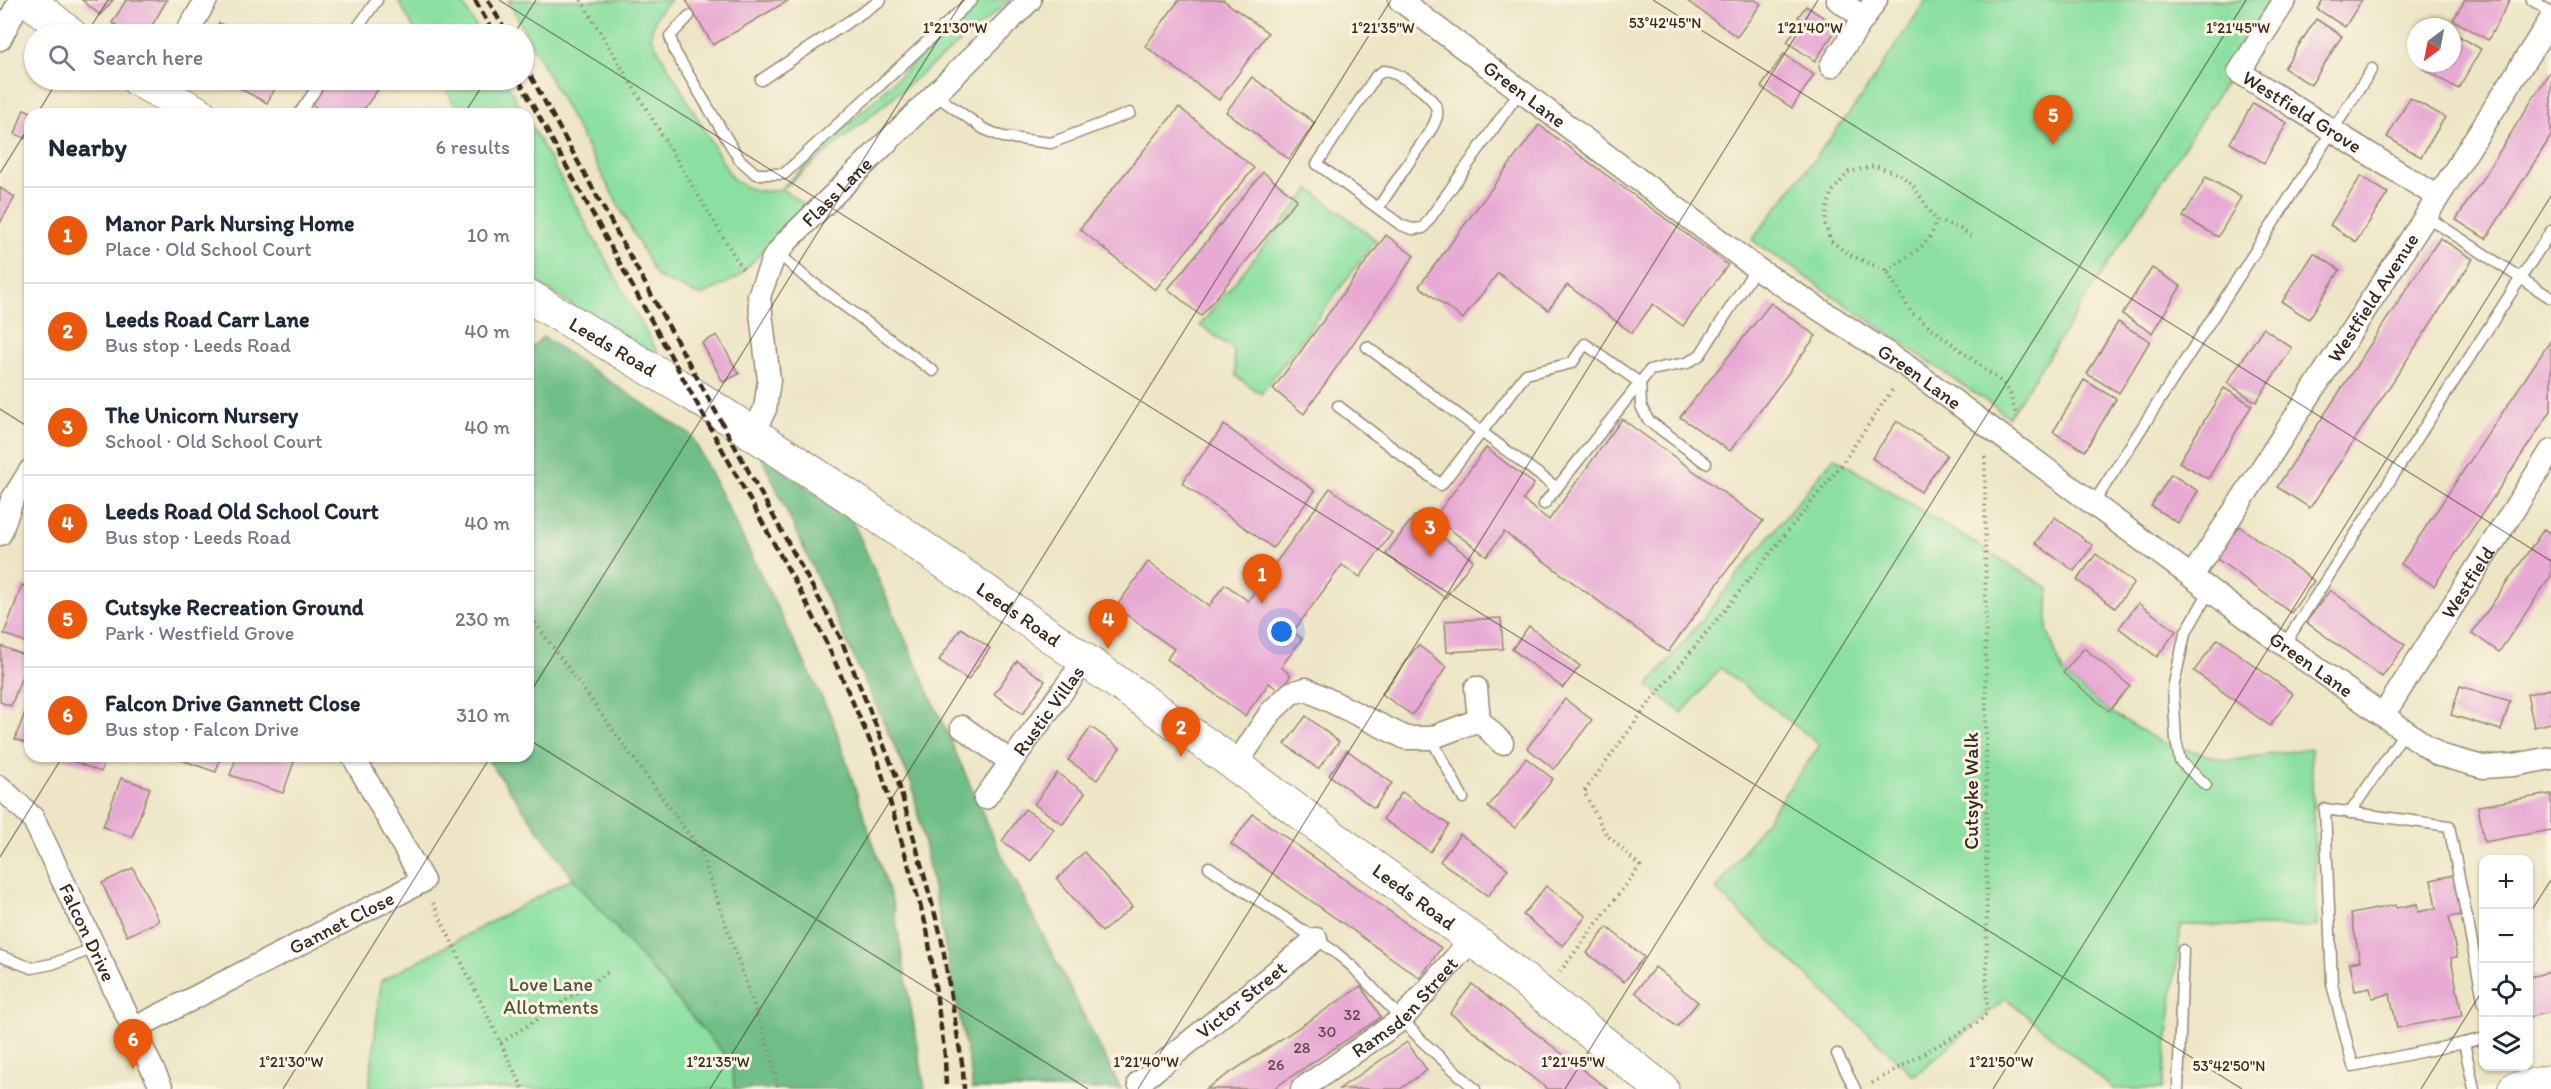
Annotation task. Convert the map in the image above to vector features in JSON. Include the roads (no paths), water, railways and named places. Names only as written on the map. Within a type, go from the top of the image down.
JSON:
[{"type":"main road","points":[[29,0],[58,24]]},
{"type":"main road","points":[[163,90],[191,108]]},
{"type":"main road","name":"Leeds Road","points":[[534,300],[694,395],[856,501],[1236,765],[1544,994],[1654,1087]]},
{"type":"main road","points":[[2514,1089],[2551,1081]]},
{"type":"street","points":[[0,39],[20,0]]},
{"type":"street","points":[[192,24],[206,0]]},
{"type":"street","name":"Flass Lane","points":[[753,433],[765,409],[769,380],[759,296],[773,259],[786,242],[1030,0]]},
{"type":"street","name":"Green Lane","points":[[1400,0],[1756,268],[1908,367],[2284,645],[2439,755],[2483,767],[2514,765],[2551,758]]},
{"type":"street","points":[[1831,66],[1870,9],[1838,0]]},
{"type":"street","name":"Westfield Grove","points":[[2285,0],[2239,72],[2332,132],[2432,207]]},
{"type":"street","name":"Westfield Avenue","points":[[2192,576],[2432,207],[2551,19]]},
{"type":"street","name":"Westfield","points":[[2384,714],[2551,451]]},
{"type":"street","points":[[0,534],[12,500],[24,481]]},
{"type":"street","name":"Rustic Villas","points":[[985,798],[1085,660]]},
{"type":"street","points":[[1476,688],[1479,720],[1502,743]]},
{"type":"street","points":[[1236,765],[1271,712],[1291,693],[1306,689],[1406,738],[1431,738],[1479,720]]},
{"type":"street","name":"Rustic Villas","points":[[962,727],[1011,762]]},
{"type":"street","name":"Gannet Close","points":[[133,1029],[423,881],[356,762]]},
{"type":"street","name":"Falcon Drive","points":[[0,787],[33,818],[162,1089]]},
{"type":"street","name":"Victor Street","points":[[1139,1083],[1316,939]]},
{"type":"street","name":"Ramsden Street","points":[[1302,1089],[1402,1019],[1472,939]]},
{"type":"lane","points":[[360,24],[376,0]]},
{"type":"lane","points":[[761,80],[881,0]]},
{"type":"lane","points":[[689,16],[670,36],[675,52],[739,159],[756,174],[784,174],[972,0]]},
{"type":"lane","points":[[2532,0],[2551,12]]},
{"type":"lane","points":[[2093,504],[2372,69]]},
{"type":"lane","points":[[1378,208],[1432,128],[1438,115],[1435,104],[1409,81],[1390,71],[1383,70],[1376,76],[1317,164],[1401,225],[1412,229],[1423,228],[1520,91]]},
{"type":"lane","points":[[303,108],[315,90]]},
{"type":"lane","points":[[935,94],[984,129],[1003,137],[1051,142],[1130,113]]},
{"type":"lane","points":[[2432,207],[2522,279],[2551,298]]},
{"type":"lane","points":[[2284,645],[2551,231]]},
{"type":"lane","points":[[778,253],[805,277],[933,371]]},
{"type":"lane","points":[[1544,504],[1650,370],[1687,363],[1700,355],[1756,268]]},
{"type":"lane","points":[[1338,406],[1441,485],[1526,374],[1572,363],[1584,344],[1640,383]]},
{"type":"lane","points":[[1366,347],[1557,488]]},
{"type":"lane","points":[[1640,383],[1641,406],[1648,420],[1706,463]]},
{"type":"lane","points":[[2206,785],[2180,761],[2176,740],[2173,688],[2185,634],[2210,590]]},
{"type":"lane","points":[[2350,813],[2405,731]]},
{"type":"lane","points":[[1431,738],[1463,798]]},
{"type":"lane","points":[[2479,979],[2449,826],[2325,809],[2332,984],[2353,1066],[2479,1039]]},
{"type":"lane","points":[[1209,867],[1316,939],[1353,967],[1402,1019],[1475,1089]]},
{"type":"lane","points":[[0,956],[32,968],[52,964],[95,948]]},
{"type":"lane","points":[[2178,1089],[2183,950]]},
{"type":"lane","points":[[2464,1043],[2474,1089]]},
{"type":"lane","points":[[1837,1054],[1855,1089]]},
{"type":"railway","points":[[475,0],[488,24]]},
{"type":"railway","points":[[488,0],[501,24]]},
{"type":"railway","points":[[534,82],[840,637],[897,778],[941,936],[963,1069],[964,1089]]},
{"type":"railway","points":[[524,90],[805,600],[877,757],[927,929],[945,1056],[946,1089]]},
{"type":"place","name":"Cutsyke Recreation Ground","points":[[2053,145]]},
{"type":"place","name":"The Unicorn Nursery","points":[[1430,557]]},
{"type":"place","name":"Manor Park Nursing Home","points":[[1262,604]]},
{"type":"place","name":"Leeds Road Old School Court","points":[[1108,649]]},
{"type":"place","name":"Leeds Road Carr Lane","points":[[1181,757]]},
{"type":"place","name":"Falcon Drive Gannett Close","points":[[133,1069]]},
{"type":"park label","name":"Love Lane Allotments","points":[[551,996]]}]
